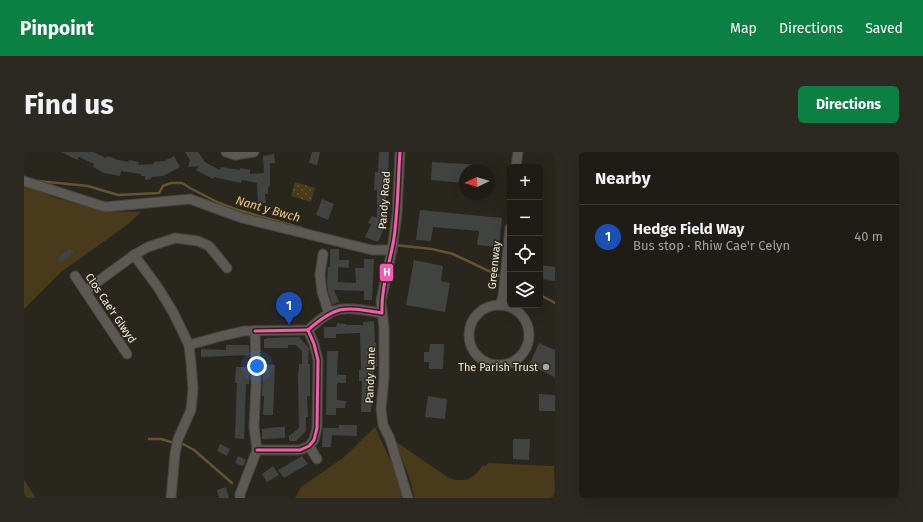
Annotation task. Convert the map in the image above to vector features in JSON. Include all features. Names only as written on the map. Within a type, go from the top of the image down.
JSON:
[{"type":"street","points":[[226,152],[236,155],[254,152]]},
{"type":"street","name":"Pandy Road","points":[[392,250],[397,214],[400,152]]},
{"type":"street","points":[[516,164],[518,152]]},
{"type":"street","points":[[24,181],[105,206],[190,199],[242,218],[372,250],[392,250]]},
{"type":"street","name":"Greenway","points":[[500,305],[503,296],[509,236]]},
{"type":"street","points":[[85,291],[134,255],[148,247],[175,238],[198,241],[209,246],[227,268]]},
{"type":"street","name":"Pandy Lane","points":[[392,250],[381,301],[384,328],[384,364],[381,409],[383,425],[390,439],[408,498]]},
{"type":"street","points":[[323,254],[320,275],[322,292],[329,314]]},
{"type":"street","points":[[134,255],[157,286],[173,312],[189,345],[192,363],[193,389],[191,410],[178,439],[175,453],[171,498]]},
{"type":"street","name":"Clos Cae'r Glwyd","points":[[75,276],[127,354]]},
{"type":"street","name":"Greenway","points":[[500,305],[510,307],[521,315],[528,327],[529,336],[525,350],[516,360],[507,364],[498,365],[488,363],[480,359],[474,352],[470,343],[469,334],[471,324],[475,316],[482,310],[491,306],[500,305]]},
{"type":"street","points":[[189,345],[244,331],[308,330],[322,318],[334,311],[345,309],[382,313]]},
{"type":"street","points":[[256,450],[300,450],[310,446],[314,440],[317,428],[318,360],[314,344],[308,330]]},
{"type":"street","points":[[240,498],[240,494],[256,450],[254,427],[256,384],[255,331]]},
{"type":"street","points":[[310,446],[317,459]]},
{"type":"shaded area","points":[[295,182],[315,188],[311,202],[291,196]]},
{"type":"shaded area","points":[[24,185],[56,198],[106,211],[141,212],[127,225],[61,272],[24,309]]},
{"type":"shaded area","points":[[375,427],[400,481],[404,498],[295,498],[301,487],[343,458]]},
{"type":"shaded area","points":[[395,441],[449,478],[460,480],[472,477],[482,466],[486,466],[488,463],[554,466],[555,498],[414,498],[409,476]]},
{"type":"shaded area","points":[[24,480],[36,498],[24,498]]},
{"type":"building","points":[[61,152],[94,152],[106,158],[107,156],[128,162],[129,160],[139,162],[138,165],[154,164],[154,162],[164,161],[174,156],[180,167],[163,176],[151,177],[151,179],[145,180],[145,176],[141,176],[141,174],[121,171],[120,176],[104,173],[93,167],[94,164],[79,157],[77,160]]},
{"type":"building","points":[[185,152],[198,152],[205,162],[220,170],[221,167],[240,170],[240,168],[250,170],[250,174],[264,173],[263,156],[274,154],[275,163],[270,163],[270,186],[268,187],[268,194],[265,194],[266,203],[258,203],[257,183],[242,180],[241,183],[214,177],[213,179],[196,170],[199,166],[188,167],[190,160]]},
{"type":"building","points":[[312,152],[320,152],[317,165],[309,163]]},
{"type":"building","points":[[379,152],[389,152],[388,181],[386,181],[386,223],[378,242],[365,237],[371,224],[368,223],[372,216],[377,218],[377,190],[374,190],[375,172],[378,172]]},
{"type":"building","points":[[432,162],[465,164],[459,164],[459,182],[431,180]]},
{"type":"building","points":[[322,199],[334,204],[328,220],[316,215]]},
{"type":"building","points":[[420,210],[502,218],[499,247],[477,245],[479,231],[433,227],[431,241],[416,240]]},
{"type":"building","points":[[70,248],[74,253],[61,263],[57,258]]},
{"type":"building","points":[[330,249],[339,249],[339,260],[349,260],[349,268],[338,267],[338,282],[356,283],[355,268],[364,268],[364,259],[374,259],[372,300],[364,300],[364,291],[334,290],[339,302],[332,305],[327,282],[328,267],[330,267]]},
{"type":"building","points":[[414,260],[443,266],[441,281],[450,283],[445,312],[406,305]]},
{"type":"building","points":[[543,265],[555,267],[555,281],[543,279]]},
{"type":"building","points":[[374,321],[377,367],[374,367],[371,412],[361,412],[362,381],[359,381],[359,370],[361,370],[360,333],[336,334],[336,338],[324,338],[324,327],[336,327],[337,323],[346,325],[363,325],[363,322]]},
{"type":"building","points":[[299,337],[309,348],[308,364],[310,364],[310,396],[307,396],[308,417],[306,417],[306,431],[296,441],[289,441],[289,436],[299,428],[298,376],[299,364],[302,364],[302,351],[296,345],[288,345],[288,348],[264,348],[264,339]]},
{"type":"building","points":[[539,343],[555,350],[555,377],[529,365]]},
{"type":"building","points":[[430,344],[444,344],[443,369],[429,369],[429,362],[424,362],[424,352],[429,352]]},
{"type":"building","points":[[226,345],[249,345],[249,355],[201,357],[201,349],[226,350]]},
{"type":"building","points":[[327,351],[338,351],[337,375],[346,375],[346,383],[337,383],[337,400],[346,401],[345,408],[336,408],[336,415],[326,415]]},
{"type":"building","points":[[263,364],[275,365],[273,415],[263,415]]},
{"type":"building","points":[[236,367],[249,367],[249,384],[246,384],[244,439],[235,438],[237,383],[235,383]]},
{"type":"building","points":[[539,394],[555,395],[555,411],[539,411]]},
{"type":"building","points":[[428,396],[447,399],[445,419],[425,417]]},
{"type":"building","points":[[339,425],[357,425],[357,436],[332,435],[331,447],[322,447],[323,428],[339,428]]},
{"type":"building","points":[[285,427],[285,438],[262,439],[262,429]]},
{"type":"building","points":[[513,439],[530,439],[529,460],[513,459]]},
{"type":"building","points":[[220,444],[230,449],[227,456],[217,451]]},
{"type":"building","points":[[238,456],[246,460],[243,466],[235,463]]},
{"type":"building","points":[[302,456],[308,464],[284,478],[278,470]]},
{"type":"building","points":[[273,466],[279,475],[267,482],[262,474]]},
{"type":"building","points":[[226,487],[229,498],[219,498],[217,490]]},
{"type":"waterway","name":"Nant y Bwch","points":[[38,181],[88,186],[118,195],[159,193],[163,186],[171,183],[182,183],[219,203],[238,210],[302,228]]},
{"type":"waterway","name":"Nant y Bwch","points":[[395,245],[432,249],[453,254],[507,280]]},
{"type":"waterway","name":"Nant y Bwch","points":[[543,297],[555,303]]},
{"type":"waterway","points":[[149,439],[161,439],[171,442]]},
{"type":"waterway","points":[[183,444],[194,450],[232,483]]},
{"type":"transit line","name":"H","points":[[308,330],[327,316],[342,310],[359,309],[382,313],[384,284],[395,227],[400,152]]},
{"type":"transit line","name":"H","points":[[255,331],[308,330]]},
{"type":"transit line","name":"H","points":[[257,450],[300,450],[309,446],[314,440],[317,428],[318,360],[314,344],[308,330]]},
{"type":"place","name":"Hedge Field Way","points":[[289,325]]},
{"type":"place","name":"The Parish Trust","points":[[546,367]]}]
